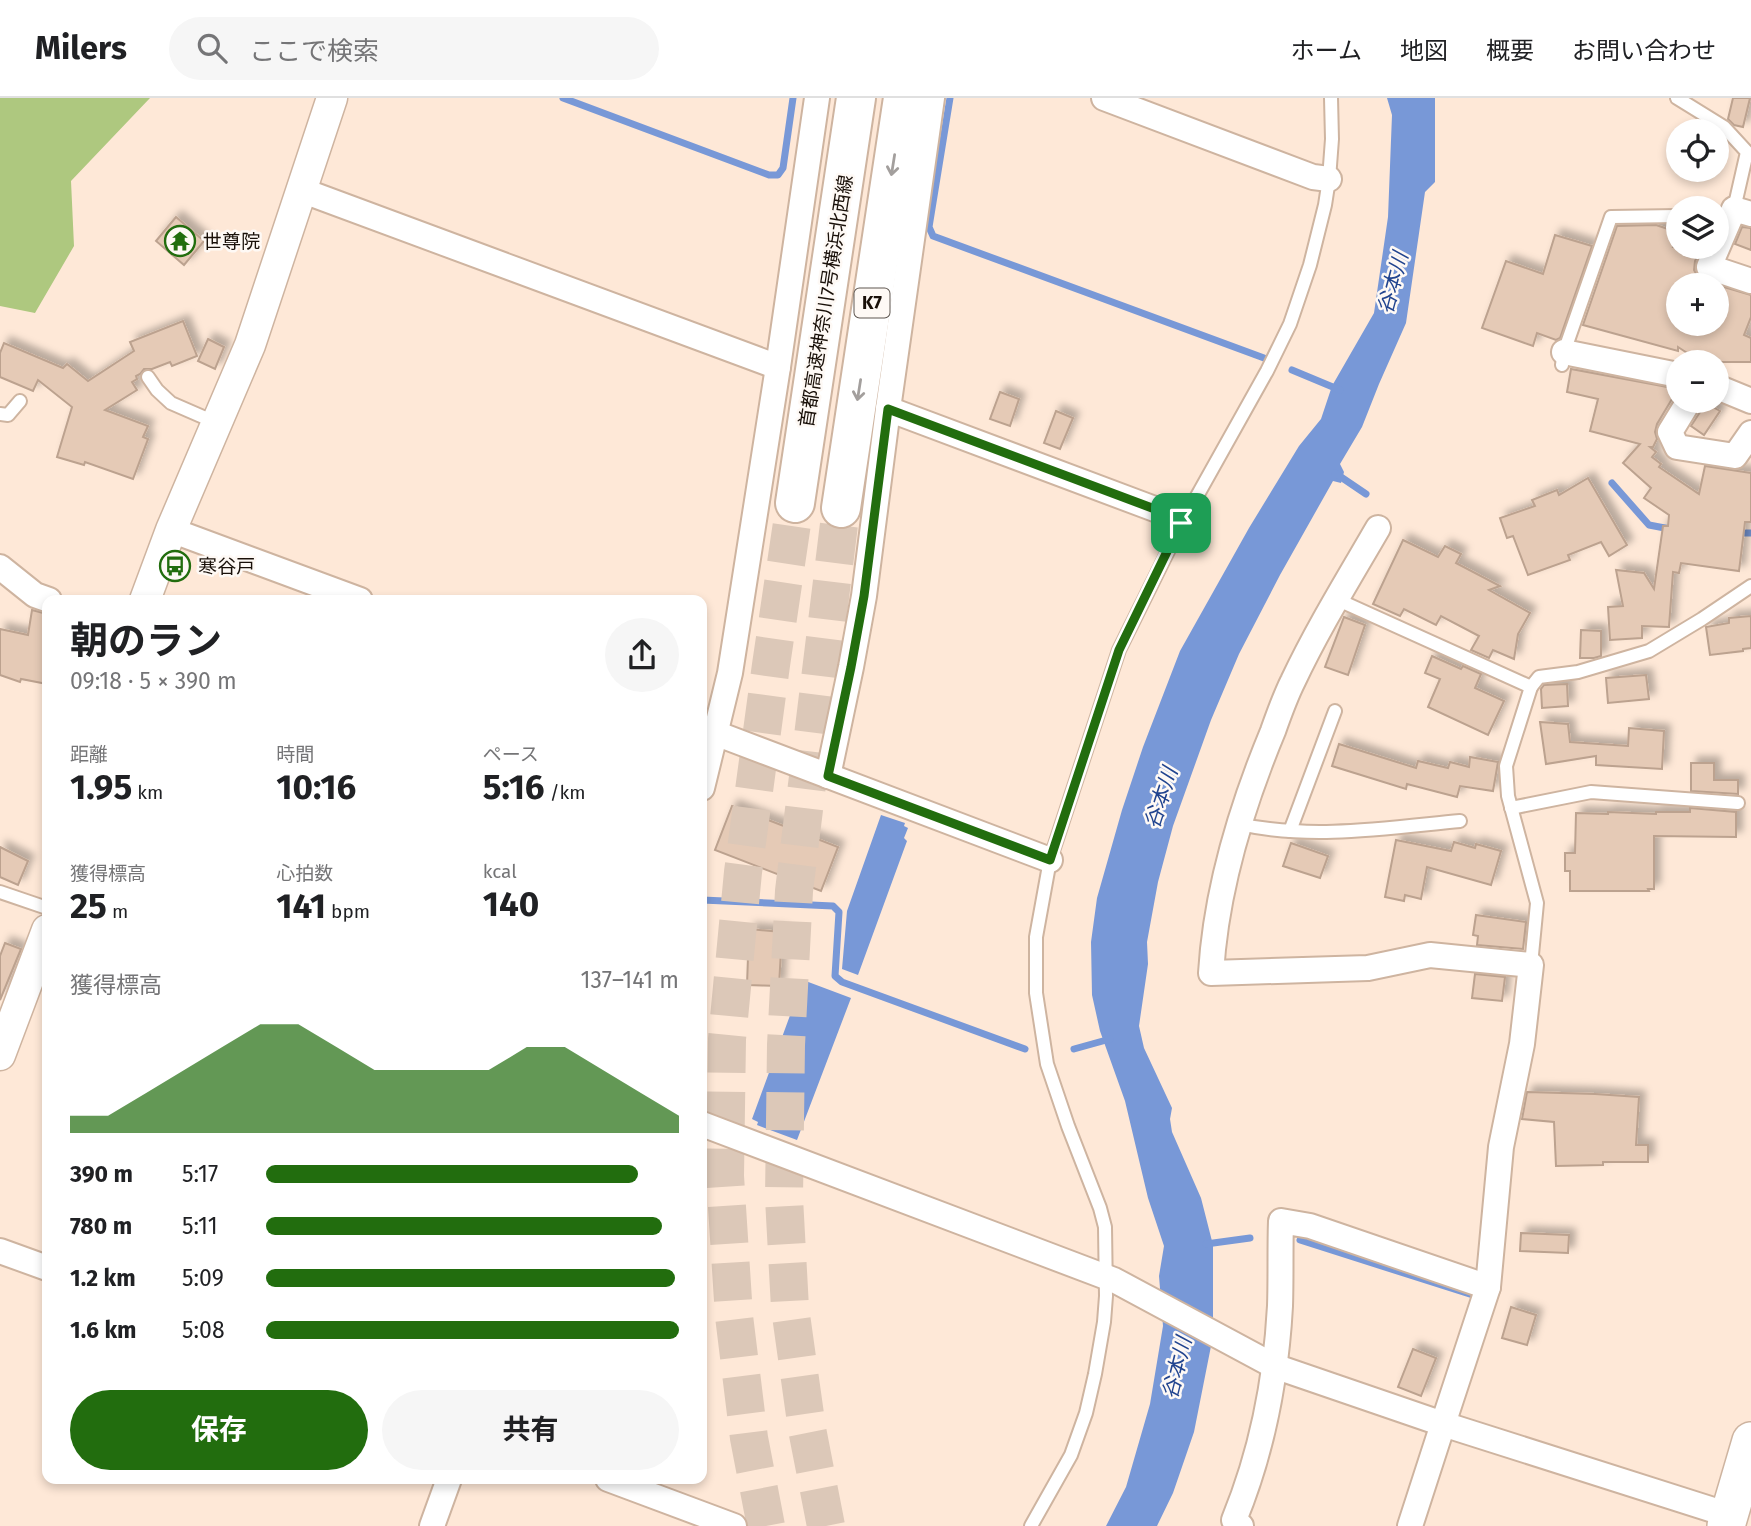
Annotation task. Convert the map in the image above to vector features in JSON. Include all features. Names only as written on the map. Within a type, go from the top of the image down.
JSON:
[{"type":"highway","name":"首都高速神奈川7号横浜北西線","points":[[795,503],[856,98]]},
{"type":"highway","name":"K7","points":[[841,508],[903,98]]},
{"type":"main road","points":[[1728,1521],[1751,1441]]},
{"type":"street","points":[[147,595],[171,530],[250,345],[332,98]]},
{"type":"street","points":[[817,98],[779,367],[730,673],[709,731],[1050,860]]},
{"type":"street","points":[[828,776],[864,596],[932,98]]},
{"type":"street","points":[[1104,98],[1313,177],[1329,179]]},
{"type":"street","points":[[301,190],[779,367]]},
{"type":"street","points":[[1733,215],[1709,267],[1751,281]]},
{"type":"street","points":[[1563,358],[1666,372]]},
{"type":"street","points":[[1729,392],[1751,401]]},
{"type":"street","points":[[888,409],[1168,514],[1181,523]]},
{"type":"street","points":[[1682,413],[1670,432],[1677,447],[1735,456],[1751,433]]},
{"type":"street","points":[[1378,528],[1336,599],[1293,682],[1263,753],[1227,866],[1213,941],[1211,972],[1368,968],[1430,955],[1531,965],[1522,1044],[1501,1147],[1488,1287],[1410,1526]]},
{"type":"street","points":[[171,530],[346,595]]},
{"type":"street","points":[[0,567],[42,598]]},
{"type":"street","points":[[0,1055],[42,943]]},
{"type":"street","points":[[707,1126],[1110,1278],[1268,1362],[1728,1521]]},
{"type":"street","points":[[1241,1526],[1234,1520],[1257,1456],[1268,1362],[1280,1306],[1281,1221],[1310,1226],[1488,1287]]},
{"type":"street","points":[[0,1251],[42,1267]]},
{"type":"street","points":[[432,1526],[447,1484]]},
{"type":"street","points":[[621,1484],[734,1526]]},
{"type":"lane","points":[[1031,1526],[1071,1455],[1086,1413],[1110,1278],[1105,1227],[1047,1064],[1036,993],[1036,937],[1050,860],[1119,650],[1181,523],[1267,372],[1290,324],[1311,265],[1325,205],[1332,139],[1331,98]]},
{"type":"lane","points":[[1677,98],[1724,127],[1747,152],[1733,215]]},
{"type":"lane","points":[[1563,358],[1611,217],[1666,216]]},
{"type":"lane","points":[[148,377],[171,403],[217,423]]},
{"type":"lane","points":[[0,414],[8,415],[20,401]]},
{"type":"lane","points":[[1531,965],[1537,903],[1507,796],[1506,766],[1531,687],[1539,677],[1578,672],[1648,651],[1751,586]]},
{"type":"lane","points":[[1336,599],[1531,687]]},
{"type":"lane","points":[[1290,831],[1335,710]]},
{"type":"lane","points":[[1511,808],[1591,792],[1738,803]]},
{"type":"lane","points":[[1240,824],[1290,831],[1342,832],[1460,821]]},
{"type":"lane","points":[[0,892],[42,906]]},
{"type":"green space","points":[[0,98],[150,98],[71,181],[74,246],[35,313],[0,306]]},
{"type":"water","name":"谷本川","points":[[1387,98],[1435,98],[1435,182],[1425,192],[1406,323],[1362,427],[1340,464],[1344,472],[1341,483],[1333,481],[1239,654],[1211,720],[1173,826],[1158,882],[1147,942],[1148,964],[1139,1026],[1144,1048],[1172,1108],[1172,1132],[1201,1198],[1213,1245],[1213,1336],[1194,1432],[1173,1493],[1157,1526],[1106,1526],[1126,1487],[1150,1404],[1163,1326],[1159,1276],[1164,1246],[1148,1198],[1125,1101],[1100,1031],[1092,995],[1091,942],[1097,898],[1143,747],[1180,651],[1249,528],[1299,446],[1321,419],[1332,386],[1374,313],[1388,217],[1392,115]]},
{"type":"water","points":[[881,815],[905,823],[904,826],[908,828],[904,838],[907,841],[858,975],[842,969],[847,911]]},
{"type":"water","points":[[803,980],[851,998],[797,1140],[757,1125],[758,1122],[752,1119]]},
{"type":"building","points":[[1733,98],[1750,98],[1743,127],[1734,125],[1728,119]]},
{"type":"building","name":"世尊院","points":[[176,217],[204,241],[184,265],[156,241]]},
{"type":"building","points":[[1656,225],[1666,228],[1666,259],[1696,259],[1696,273],[1666,273],[1666,336],[1729,336],[1729,288],[1751,295],[1751,317],[1744,335],[1751,338],[1751,362],[1729,362],[1729,350],[1683,350],[1678,347],[1678,350],[1674,350],[1583,325],[1617,226]]},
{"type":"building","points":[[1742,227],[1751,228],[1751,250],[1735,244]]},
{"type":"building","points":[[1555,235],[1592,246],[1560,338],[1556,340],[1537,333],[1533,346],[1482,328],[1506,261],[1543,274]]},
{"type":"building","points":[[183,321],[197,356],[172,366],[170,362],[144,369],[132,382],[137,390],[105,410],[148,426],[143,437],[148,439],[133,479],[85,462],[84,465],[57,457],[72,407],[38,380],[33,391],[0,377],[0,353],[4,343],[63,368],[67,364],[88,381],[134,351],[130,342]]},
{"type":"building","points":[[208,339],[224,347],[215,369],[198,361]]},
{"type":"building","points":[[1571,369],[1666,387],[1666,409],[1657,424],[1657,439],[1653,447],[1650,447],[1656,452],[1652,457],[1661,464],[1659,467],[1699,494],[1705,466],[1751,473],[1751,522],[1745,522],[1739,571],[1681,563],[1679,573],[1673,572],[1669,627],[1642,626],[1642,638],[1610,640],[1608,607],[1623,606],[1616,570],[1644,573],[1654,589],[1663,526],[1668,526],[1669,515],[1644,498],[1651,488],[1623,463],[1640,444],[1590,431],[1598,399],[1567,392]]},
{"type":"building","points":[[1000,392],[1019,399],[1010,426],[990,419]]},
{"type":"building","points":[[1056,411],[1073,418],[1060,449],[1044,443]]},
{"type":"building","points":[[1699,413],[1719,413],[1704,435],[1691,426]]},
{"type":"building","points":[[1588,478],[1627,545],[1609,556],[1601,542],[1568,555],[1570,560],[1528,575],[1513,536],[1507,538],[1500,518],[1535,506],[1532,500],[1557,490],[1559,495]]},
{"type":"building","points":[[1403,540],[1438,557],[1445,546],[1461,554],[1456,563],[1500,586],[1489,590],[1530,613],[1518,634],[1514,659],[1493,650],[1489,658],[1471,650],[1479,636],[1441,616],[1436,625],[1404,609],[1400,616],[1373,604]]},
{"type":"building","points":[[32,610],[42,613],[42,683],[21,679],[20,682],[0,675],[0,629],[28,635]]},
{"type":"building","points":[[1751,616],[1751,648],[1710,655],[1706,627],[1729,623],[1729,618]]},
{"type":"building","points":[[1344,617],[1365,625],[1348,675],[1325,667]]},
{"type":"building","points":[[1581,630],[1601,631],[1601,656],[1580,658]]},
{"type":"building","points":[[1432,656],[1461,669],[1463,666],[1481,674],[1475,688],[1504,701],[1488,735],[1428,707],[1440,679],[1425,673]]},
{"type":"building","points":[[1646,675],[1649,699],[1608,703],[1606,678]]},
{"type":"building","points":[[1567,684],[1568,706],[1542,708],[1541,689],[1544,685]]},
{"type":"building","points":[[1540,722],[1568,724],[1570,742],[1628,746],[1629,728],[1664,731],[1662,769],[1596,765],[1596,756],[1546,764]]},
{"type":"building","points":[[1339,744],[1416,768],[1418,761],[1448,768],[1450,762],[1469,767],[1470,757],[1498,762],[1493,791],[1460,786],[1457,797],[1407,784],[1406,789],[1332,766]]},
{"type":"building","points":[[1691,763],[1714,763],[1714,780],[1738,780],[1738,794],[1691,791]]},
{"type":"building","points":[[732,806],[838,847],[821,891],[715,850]]},
{"type":"building","points":[[1690,808],[1736,812],[1736,837],[1654,836],[1654,889],[1570,891],[1570,871],[1565,871],[1565,853],[1575,853],[1576,813],[1656,814],[1690,812]]},
{"type":"building","points":[[1396,840],[1451,851],[1454,842],[1475,848],[1476,844],[1501,851],[1491,885],[1427,867],[1421,899],[1405,895],[1404,901],[1385,897]]},
{"type":"building","points":[[1291,843],[1328,856],[1320,878],[1283,866]]},
{"type":"building","points":[[0,847],[28,861],[18,885],[0,877]]},
{"type":"building","points":[[1476,915],[1526,922],[1523,949],[1477,945],[1478,936],[1473,935]]},
{"type":"building","points":[[749,929],[782,932],[779,986],[747,985]]},
{"type":"building","points":[[5,943],[21,949],[0,1000],[0,956]]},
{"type":"building","points":[[1475,974],[1505,977],[1502,1001],[1472,998]]},
{"type":"building","points":[[1527,1092],[1639,1097],[1636,1145],[1648,1145],[1648,1162],[1556,1166],[1554,1122],[1522,1119]]},
{"type":"building","points":[[1521,1233],[1569,1235],[1568,1253],[1520,1251]]},
{"type":"building","points":[[1511,1307],[1536,1315],[1527,1345],[1502,1338]]},
{"type":"building","points":[[1413,1349],[1436,1358],[1421,1396],[1398,1387]]},
{"type":"waterway","points":[[563,98],[769,175],[778,175],[783,168],[793,98]]},
{"type":"waterway","points":[[950,98],[929,227],[933,236],[1264,358]]},
{"type":"waterway","points":[[1292,370],[1340,390]]},
{"type":"waterway","points":[[1335,473],[1366,494]]},
{"type":"waterway","points":[[1612,483],[1649,525],[1670,529]]},
{"type":"waterway","points":[[1734,533],[1751,533]]},
{"type":"waterway","points":[[707,900],[833,906],[839,912],[835,976],[842,982],[1025,1049]]},
{"type":"waterway","points":[[1074,1049],[1110,1039]]},
{"type":"waterway","points":[[1206,1244],[1250,1238]]},
{"type":"waterway","points":[[1300,1240],[1476,1296]]},
{"type":"tunnel","points":[[766,1526],[749,1438],[734,1316],[725,1176],[727,1039],[743,872],[795,503]]},
{"type":"tunnel","points":[[826,1526],[807,1429],[790,1308],[784,1198],[786,1045],[794,891],[841,508]]},
{"type":"place","name":"世尊院","points":[[180,241]]},
{"type":"place","name":"寒谷戸","points":[[175,566]]},
{"type":"route","points":[[888,409],[1168,514],[1181,523],[1119,650],[1050,860],[828,776],[864,596],[888,409]]}]
